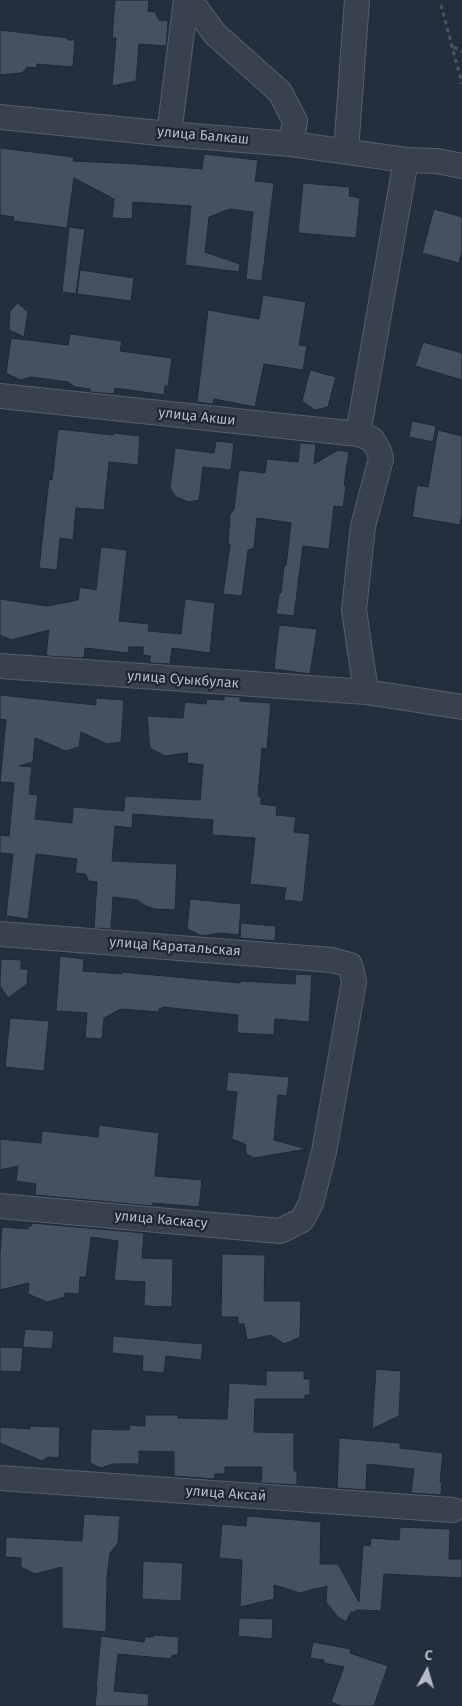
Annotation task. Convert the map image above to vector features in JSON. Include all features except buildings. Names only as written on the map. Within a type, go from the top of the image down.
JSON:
[{"type":"street","points":[[170,134],[186,0]]},
{"type":"street","points":[[190,0],[215,34],[280,92],[296,121],[291,144]]},
{"type":"street","points":[[346,151],[357,0]]},
{"type":"street","name":"улица Балкаш","points":[[0,117],[291,144],[406,160],[437,161],[462,166]]},
{"type":"street","points":[[358,434],[406,160]]},
{"type":"street","name":"улица Акши","points":[[0,396],[358,434],[372,439],[381,459],[363,526],[354,610],[366,692]]},
{"type":"street","name":"улица Суыкбулак","points":[[0,666],[366,692],[462,707]]},
{"type":"street","name":"улица Каратальская","points":[[0,934],[332,960],[350,965],[354,982],[324,1152],[311,1203]]},
{"type":"street","name":"улица Каскасу","points":[[0,1206],[280,1231],[302,1220],[311,1203]]},
{"type":"street","name":"улица Аксай","points":[[0,1478],[453,1510]]},
{"type":"path","points":[[442,5],[462,84]]},
{"type":"path","points":[[453,47],[462,52]]}]
